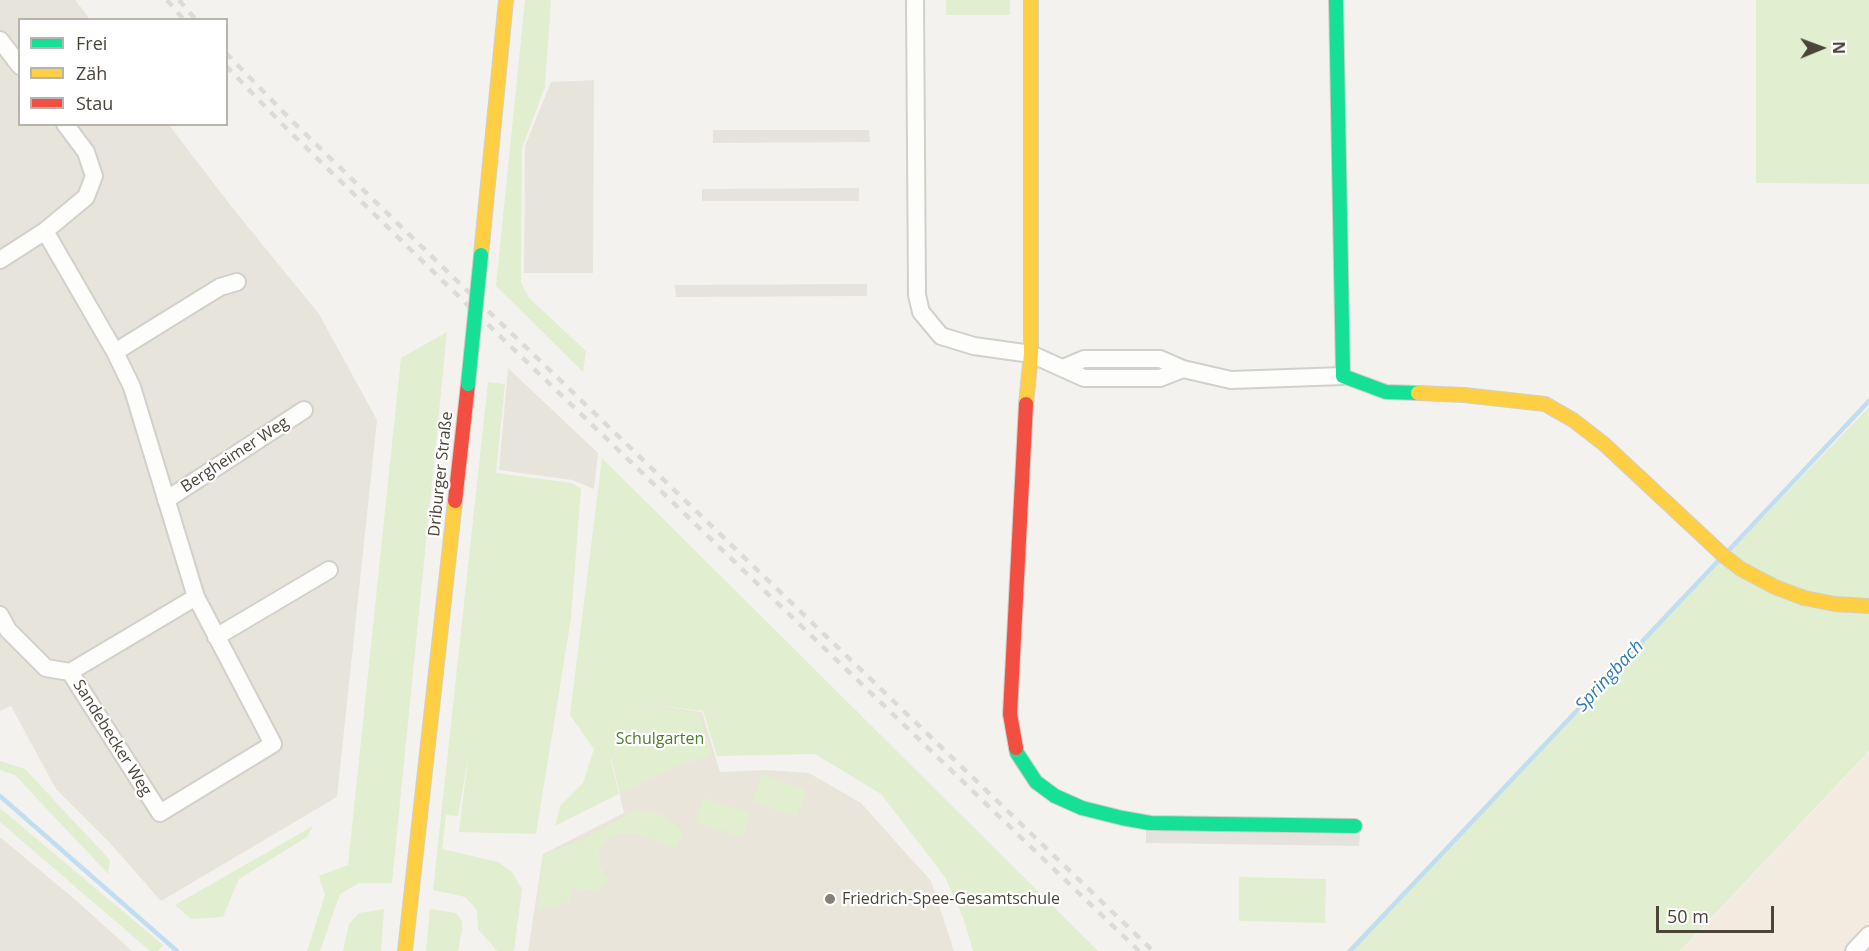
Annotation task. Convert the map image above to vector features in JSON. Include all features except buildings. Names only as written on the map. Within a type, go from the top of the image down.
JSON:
[{"type":"street","name":"Driburger Straße","points":[[405,951],[468,384],[506,0]]},
{"type":"street","points":[[915,0],[917,295],[921,312],[941,336],[974,346],[1031,354],[1084,378],[1160,378],[1183,369],[1231,380],[1343,376],[1386,392],[1464,395],[1545,404],[1573,420],[1604,444],[1741,569],[1775,587],[1804,598],[1835,604],[1869,606]]},
{"type":"street","points":[[1031,0],[1031,354],[1026,400],[1010,714],[1017,753],[1036,782],[1055,796],[1082,808],[1122,818],[1150,822],[1355,826]]},
{"type":"street","points":[[1335,0],[1343,376]]},
{"type":"street","points":[[0,40],[18,63]]},
{"type":"street","points":[[0,260],[45,231],[86,197],[94,176],[86,152],[66,126]]},
{"type":"street","name":"Bergheimer Weg","points":[[45,231],[115,352],[132,387],[196,597],[273,744]]},
{"type":"street","points":[[115,352],[220,287],[237,282]]},
{"type":"street","name":"Bergheimer Weg","points":[[166,500],[304,410]]},
{"type":"street","points":[[216,637],[328,570]]},
{"type":"street","points":[[0,615],[8,630],[46,668],[70,672],[196,597]]},
{"type":"street","name":"Sandebecker Weg","points":[[70,672],[160,813],[273,744]]},
{"type":"street","points":[[1854,951],[1869,934]]},
{"type":"shaded area","points":[[0,0],[75,0],[89,18],[18,18],[18,126],[170,126],[319,314],[377,420],[337,797],[161,901],[110,843],[56,789],[11,706],[0,711]]},
{"type":"shaded area","points":[[594,80],[593,273],[524,273],[525,146],[551,82]]},
{"type":"shaded area","points":[[713,130],[869,130],[870,142],[713,143]]},
{"type":"shaded area","points":[[859,188],[859,201],[702,201],[702,189]]},
{"type":"shaded area","points":[[867,284],[867,296],[676,297],[675,285]]},
{"type":"shaded area","points":[[508,368],[598,453],[594,489],[572,480],[499,470]]},
{"type":"shaded area","points":[[643,704],[702,712],[720,772],[766,770],[809,773],[861,803],[931,881],[954,951],[528,951],[543,854],[624,813],[612,760]]},
{"type":"shaded area","points":[[1869,752],[1869,951],[1681,951]]},
{"type":"shaded area","points":[[1146,830],[1360,832],[1359,846],[1146,843]]},
{"type":"shaded area","points":[[0,837],[78,902],[132,951],[0,951]]},
{"type":"green space","points":[[525,0],[551,0],[545,87],[522,148],[521,282],[529,298],[586,351],[583,372],[496,286]]},
{"type":"green space","points":[[946,0],[1010,0],[1010,15],[946,15]]},
{"type":"green space","points":[[1756,0],[1869,0],[1869,184],[1756,183]]},
{"type":"green space","points":[[447,332],[392,883],[359,883],[340,894],[320,951],[307,951],[325,895],[319,876],[348,865],[401,358]]},
{"type":"green space","points":[[488,382],[505,384],[496,473],[572,483],[581,489],[571,618],[536,834],[459,832],[468,758],[458,816],[446,815],[442,849],[498,862],[512,872],[522,889],[514,951],[497,951],[478,929],[477,910],[465,897],[433,890]]},
{"type":"green space","points":[[1869,407],[1869,751],[1680,951],[1346,951]]},
{"type":"green space","points":[[602,458],[1098,951],[973,951],[964,920],[945,877],[881,794],[815,754],[717,756],[703,711],[643,704],[611,761],[619,794],[555,826],[560,806],[583,783],[594,749],[570,715]]},
{"type":"green space","name":"Schulgarten","points":[[643,705],[699,713],[712,756],[685,763],[620,793],[613,760]]},
{"type":"green space","points":[[0,761],[25,769],[110,860],[108,874],[15,775],[0,770]]},
{"type":"green space","points":[[762,774],[806,790],[797,817],[753,801]]},
{"type":"green space","points":[[703,798],[750,813],[743,837],[696,822]]},
{"type":"green space","points":[[0,808],[163,945],[158,951],[150,951],[0,822]]},
{"type":"green space","points":[[633,812],[653,812],[665,816],[680,828],[682,834],[677,848],[636,834],[622,833],[610,836],[599,850],[600,867],[609,879],[598,892],[573,888],[569,902],[537,910],[543,856],[582,840]]},
{"type":"green space","points":[[313,826],[307,837],[239,879],[223,917],[191,919],[175,905]]},
{"type":"green space","points":[[1239,877],[1326,879],[1325,923],[1239,921]]},
{"type":"green space","points":[[384,909],[381,951],[343,951],[349,924],[359,913]]},
{"type":"green space","points":[[430,909],[456,913],[462,921],[458,951],[426,951]]},
{"type":"waterway","name":"Springbach","points":[[1729,550],[1869,401]]},
{"type":"waterway","name":"Springbach","points":[[1350,951],[1719,560]]},
{"type":"waterway","points":[[0,796],[177,951]]},
{"type":"railway","points":[[167,0],[182,18]]},
{"type":"railway","points":[[179,0],[194,18]]},
{"type":"railway","points":[[228,55],[291,120],[452,276],[1153,951]]},
{"type":"railway","points":[[228,68],[449,287],[1139,951]]},
{"type":"traffic: fast","points":[[1336,0],[1343,376],[1386,392],[1418,393]]},
{"type":"traffic: fast","points":[[468,384],[481,255]]},
{"type":"traffic: fast","points":[[1016,748],[1036,782],[1055,796],[1082,808],[1122,818],[1150,823],[1355,826]]},
{"type":"traffic: slow","points":[[481,255],[506,0]]},
{"type":"traffic: slow","points":[[1026,404],[1031,354],[1031,0]]},
{"type":"traffic: slow","points":[[1418,393],[1464,395],[1545,404],[1573,420],[1604,444],[1724,556],[1741,569],[1775,587],[1804,598],[1835,604],[1869,606]]},
{"type":"traffic: slow","points":[[405,951],[455,501]]},
{"type":"traffic: jam","points":[[455,501],[468,384]]},
{"type":"traffic: jam","points":[[1016,748],[1010,714],[1026,404]]},
{"type":"place","name":"Friedrich-Spee-Gesamtschule","points":[[830,899]]}]
